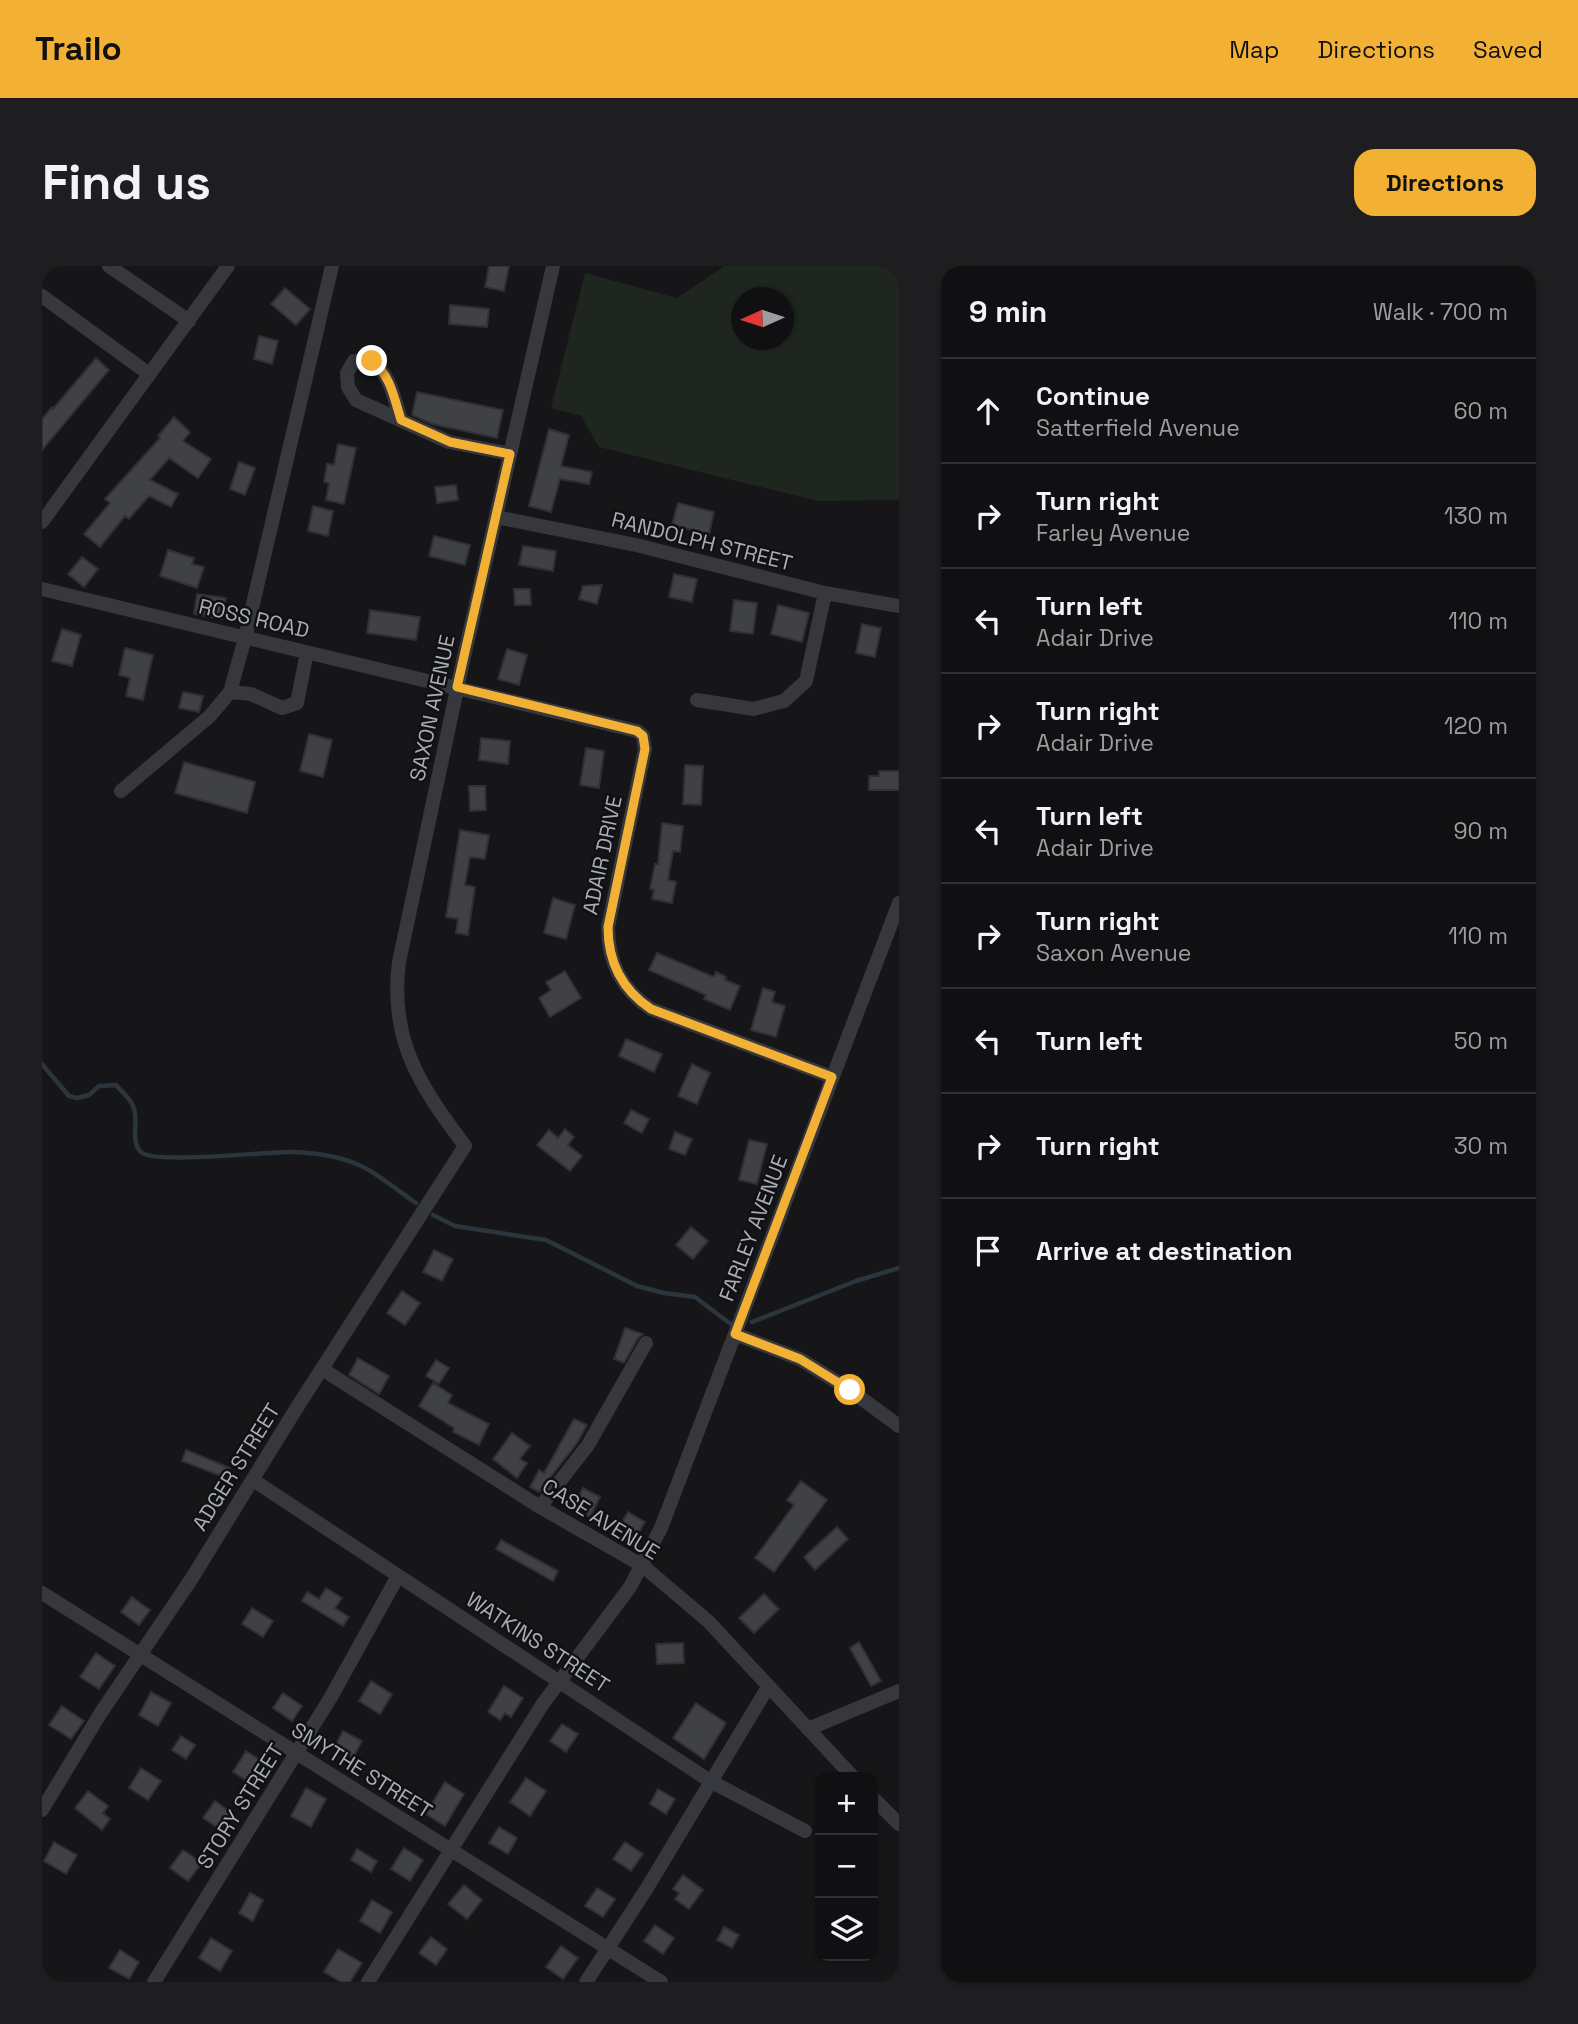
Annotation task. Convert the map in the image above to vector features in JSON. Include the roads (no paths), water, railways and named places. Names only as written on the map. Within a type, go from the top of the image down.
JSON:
[{"type":"street","points":[[109,266],[189,321]]},
{"type":"street","points":[[42,522],[228,266]]},
{"type":"street","points":[[121,790],[210,716],[230,692],[332,266]]},
{"type":"street","name":"SAXON AVENUE","points":[[465,1146],[445,1120],[409,1057],[396,1010],[396,986],[457,687],[552,266]]},
{"type":"street","points":[[42,296],[149,374]]},
{"type":"street","points":[[401,420],[390,383],[383,370],[372,361],[354,362],[347,373],[348,387],[356,400],[450,442],[510,454]]},
{"type":"street","name":"RANDOLPH STREET","points":[[496,517],[636,545],[825,593],[899,606]]},
{"type":"street","name":"ROSS ROAD","points":[[42,589],[457,687]]},
{"type":"street","points":[[697,700],[754,709],[784,701],[806,681],[825,593]]},
{"type":"street","points":[[230,692],[251,694],[282,708],[297,703],[307,652]]},
{"type":"street","name":"ADAIR DRIVE","points":[[457,687],[637,731],[643,736],[645,749],[608,927],[612,964],[621,981],[651,1009],[832,1077]]},
{"type":"street","name":"FARLEY AVENUE","points":[[368,1982],[559,1681],[643,1566],[661,1528],[899,903]]},
{"type":"street","name":"ADGER STREET","points":[[42,1810],[100,1714],[192,1578],[465,1146]]},
{"type":"street","points":[[735,1334],[800,1359],[850,1390],[899,1426]]},
{"type":"street","points":[[540,1507],[588,1445],[646,1343]]},
{"type":"street","name":"CASE AVENUE","points":[[323,1369],[540,1507],[643,1566],[709,1622],[848,1772]]},
{"type":"street","name":"WATKINS STREET","points":[[253,1480],[710,1781],[806,1831]]},
{"type":"street","name":"STORY STREET","points":[[154,1982],[297,1754],[398,1577]]},
{"type":"street","name":"SMYTHE STREET","points":[[42,1592],[661,1982]]},
{"type":"street","points":[[586,1982],[647,1888],[768,1686]]},
{"type":"street","points":[[808,1729],[899,1691]]},
{"type":"street","points":[[878,1803],[899,1825]]},
{"type":"waterway","points":[[42,1064],[69,1096],[77,1098],[89,1095],[99,1086],[116,1085],[133,1106],[137,1147],[150,1156],[295,1152],[329,1156],[363,1167],[416,1203]]},
{"type":"waterway","points":[[433,1215],[455,1226],[546,1240],[637,1286],[695,1297],[732,1325]]},
{"type":"waterway","points":[[752,1322],[856,1281],[899,1268]]}]
